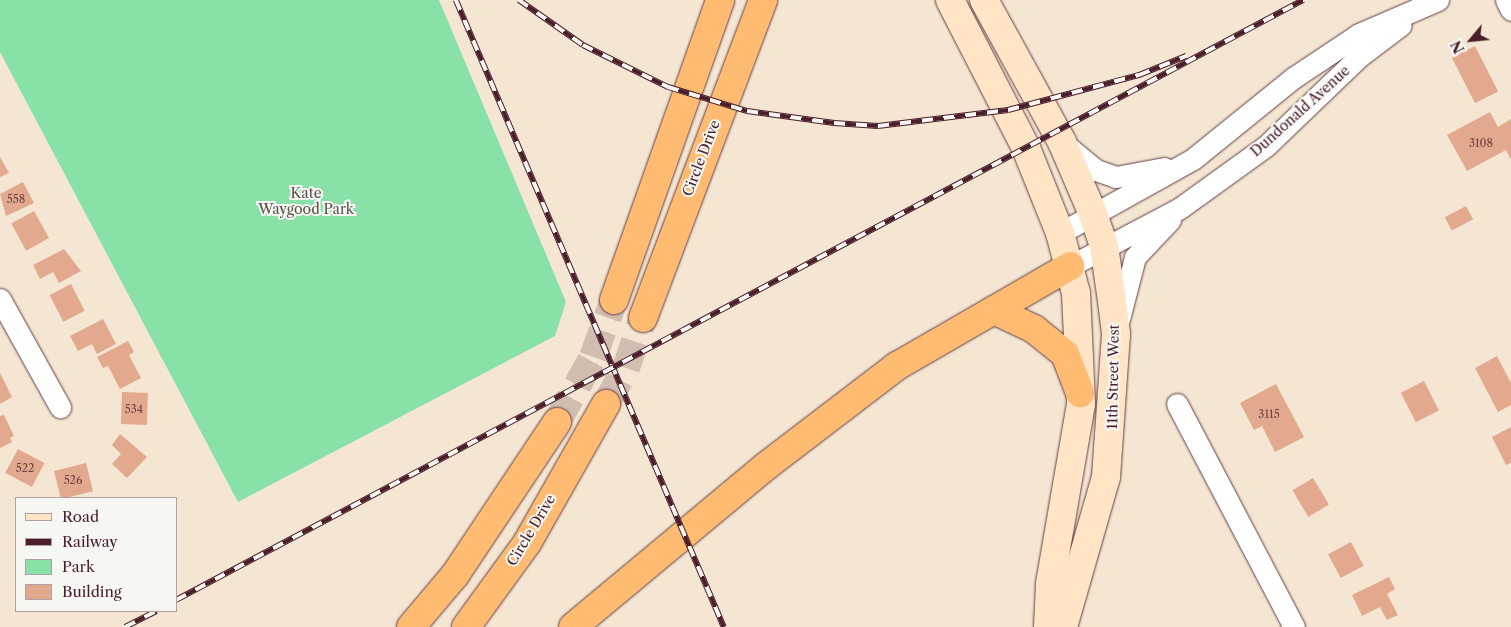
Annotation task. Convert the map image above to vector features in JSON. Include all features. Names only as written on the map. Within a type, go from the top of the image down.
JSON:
[{"type":"highway","points":[[614,300],[720,0]]},
{"type":"highway","name":"Circle Drive","points":[[643,318],[763,0]]},
{"type":"highway","points":[[573,627],[766,466],[897,366],[1070,266]]},
{"type":"highway","points":[[994,310],[1034,330],[1065,354],[1080,393]]},
{"type":"highway","name":"Circle Drive","points":[[466,627],[527,543],[606,404]]},
{"type":"highway","points":[[411,627],[455,575],[556,422]]},
{"type":"main road","points":[[950,0],[1026,148],[1060,233],[1070,266],[1080,393],[1050,584],[1048,627]]},
{"type":"main road","name":"11th Street West","points":[[984,0],[1062,142],[1093,214],[1104,246],[1116,334],[1106,477],[1063,627]]},
{"type":"street","name":"Dundonald Avenue","points":[[1060,233],[1194,159],[1293,78],[1359,34],[1418,11],[1438,0]]},
{"type":"street","points":[[1506,0],[1511,10]]},
{"type":"street","name":"Dundonald Avenue","points":[[1070,266],[1104,246],[1180,208],[1266,146],[1360,56],[1418,11]]},
{"type":"street","name":"Dundonald Avenue","points":[[1062,142],[1096,170],[1116,177],[1194,159]]},
{"type":"street","name":"Dundonald Avenue","points":[[1116,334],[1136,257],[1180,208]]},
{"type":"street","points":[[0,299],[60,406]]},
{"type":"street","points":[[1177,404],[1294,627]]},
{"type":"green space","name":"Kate Waygood Park","points":[[0,0],[439,0],[566,302],[555,336],[238,502],[0,52]]},
{"type":"building","points":[[1475,46],[1498,91],[1475,103],[1452,58]]},
{"type":"building","points":[[1490,112],[1498,127],[1511,119],[1511,160],[1506,150],[1467,171],[1447,135]]},
{"type":"building","points":[[0,157],[9,173],[0,177]]},
{"type":"building","points":[[23,182],[34,203],[6,216],[0,194]]},
{"type":"building","points":[[1466,206],[1473,219],[1452,231],[1445,217]]},
{"type":"building","points":[[34,211],[49,238],[26,251],[11,224]]},
{"type":"building","points":[[64,249],[81,271],[59,283],[53,272],[40,279],[33,265]]},
{"type":"building","points":[[71,284],[85,311],[63,322],[50,295]]},
{"type":"building","points":[[103,319],[116,344],[97,354],[92,344],[78,351],[70,336]]},
{"type":"building","points":[[128,341],[134,352],[129,355],[141,378],[120,389],[108,366],[103,368],[97,357]]},
{"type":"building","points":[[1497,356],[1511,383],[1511,405],[1498,412],[1475,368]]},
{"type":"building","points":[[0,373],[12,397],[0,404]]},
{"type":"building","points":[[1424,381],[1439,410],[1416,422],[1401,393]]},
{"type":"building","points":[[1276,384],[1304,437],[1275,452],[1262,426],[1254,430],[1240,403]]},
{"type":"building","points":[[122,392],[148,393],[147,425],[121,424]]},
{"type":"building","points":[[4,415],[14,436],[10,438],[12,442],[0,448],[0,416]]},
{"type":"building","points":[[1511,427],[1511,463],[1506,465],[1492,437]]},
{"type":"building","points":[[120,434],[147,457],[127,478],[112,464],[121,454],[112,445]]},
{"type":"building","points":[[18,449],[44,463],[32,487],[5,473]]},
{"type":"building","points":[[86,463],[93,491],[70,497],[60,497],[54,471]]},
{"type":"building","points":[[1313,478],[1329,505],[1308,517],[1292,490]]},
{"type":"building","points":[[1351,542],[1364,566],[1341,578],[1328,554]]},
{"type":"building","points":[[1389,577],[1395,589],[1387,594],[1398,615],[1387,620],[1380,607],[1362,616],[1352,595]]},
{"type":"tunnel","points":[[557,422],[593,357],[614,300]]},
{"type":"tunnel","points":[[606,404],[626,368],[643,318]]},
{"type":"railway","points":[[456,0],[724,627]]},
{"type":"railway","points":[[519,0],[583,45],[668,87],[747,111],[834,123],[878,126],[1008,110],[1139,75],[1186,56]]},
{"type":"railway","points":[[178,599],[1303,0]]},
{"type":"railway","points":[[125,627],[154,612]]}]
